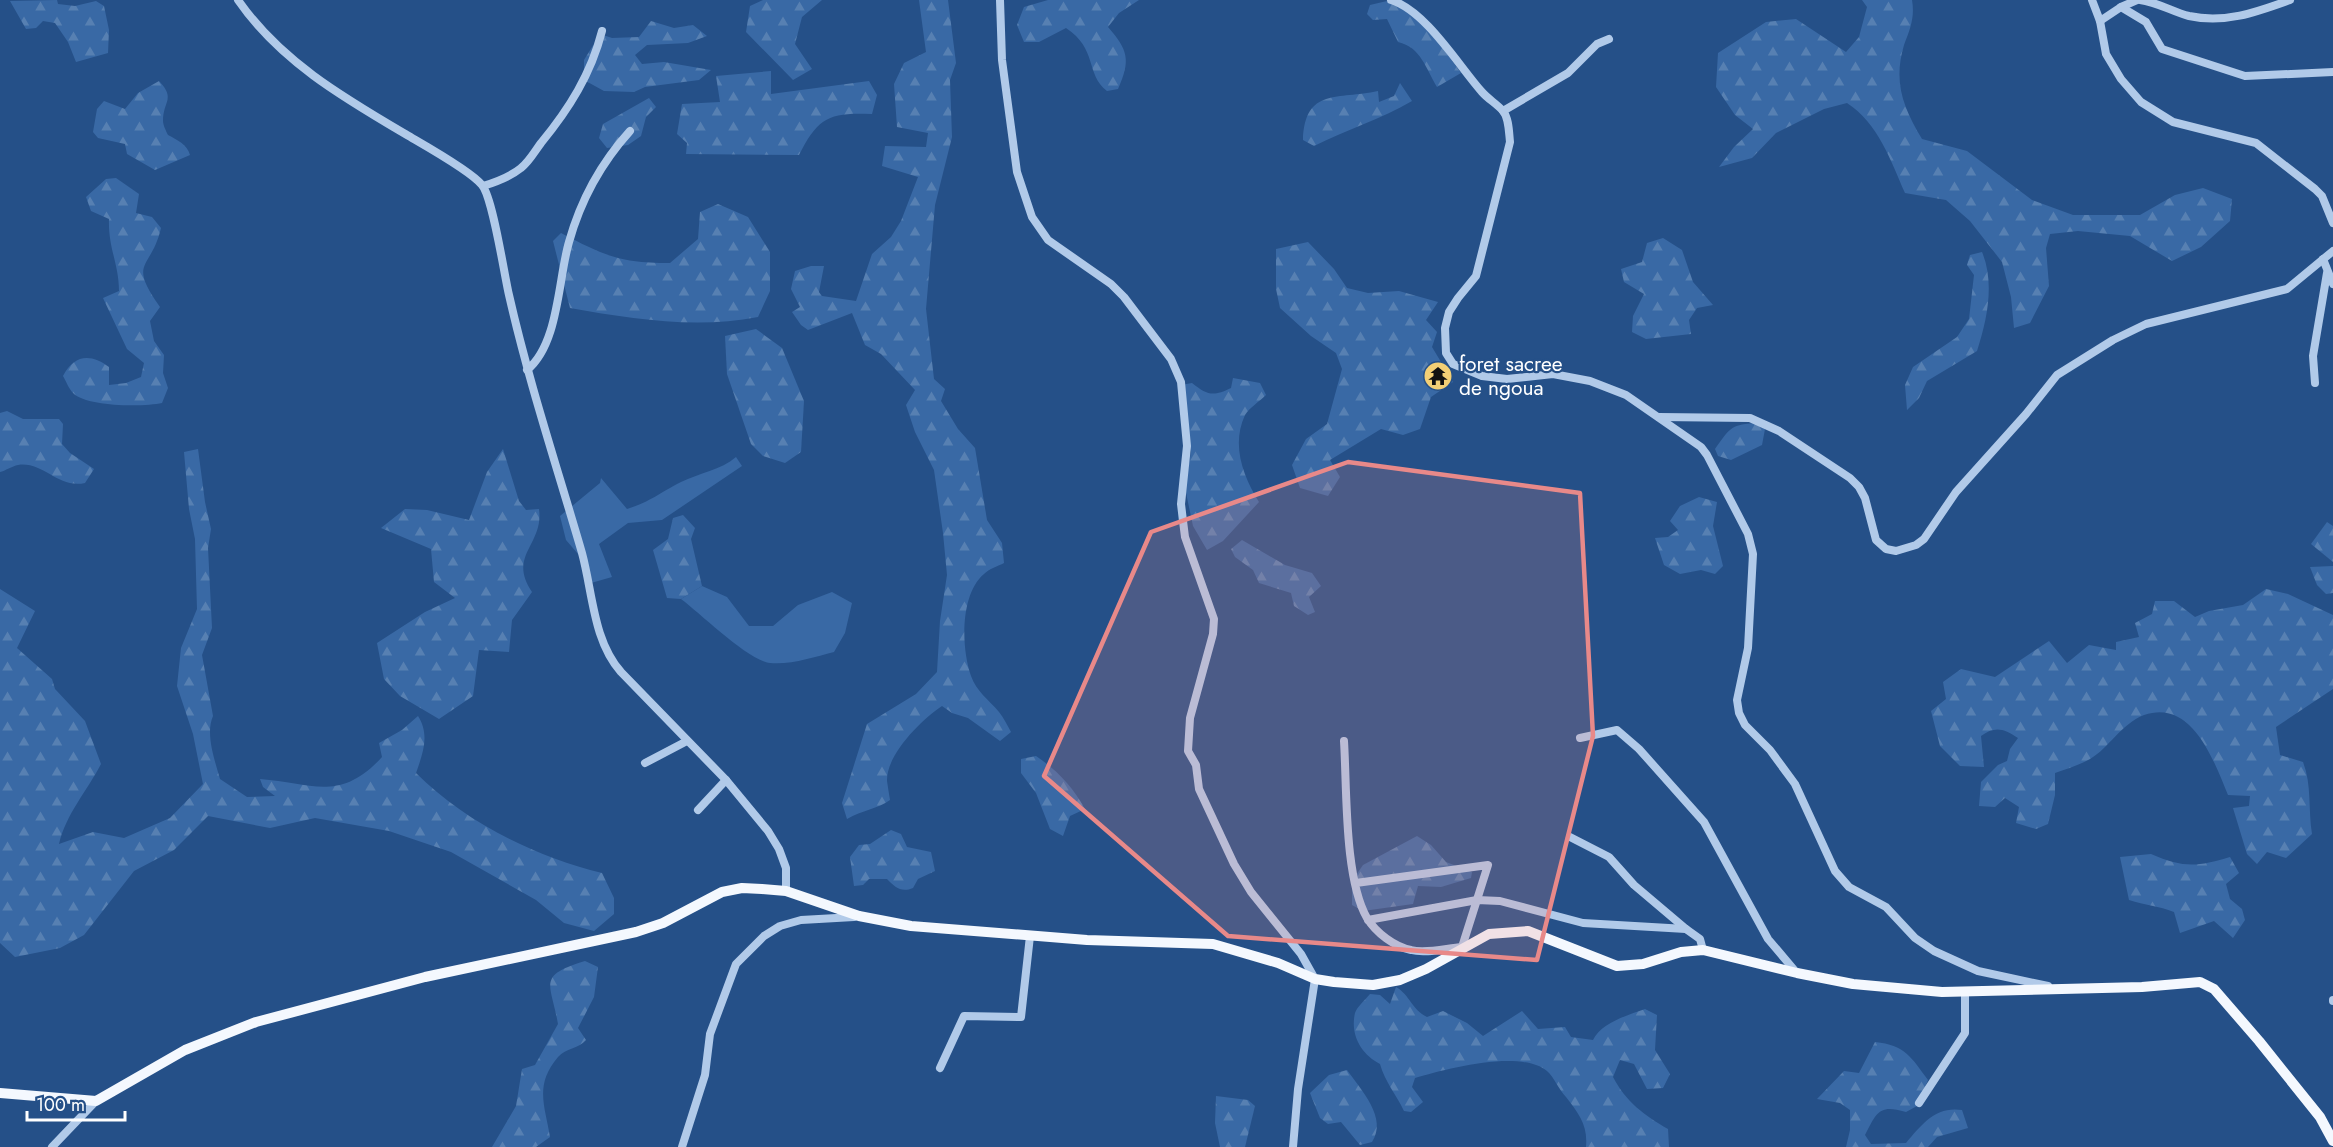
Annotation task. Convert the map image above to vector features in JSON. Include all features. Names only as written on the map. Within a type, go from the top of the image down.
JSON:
[{"type":"main road","points":[[0,1093],[96,1101],[128,1086],[185,1050],[256,1022],[425,977],[636,932],[663,923],[722,892],[742,888],[786,891],[859,916],[911,927],[1030,936],[1213,944],[1278,963],[1315,979],[1373,985],[1400,980],[1426,969],[1489,934],[1528,931],[1606,963],[1632,967],[1681,952],[1703,950],[1797,973],[1885,988],[1965,994],[2200,982],[2209,985],[2296,1087],[2320,1117],[2333,1141]]},
{"type":"street","points":[[238,0],[254,24],[310,75],[433,151],[483,186],[499,241],[527,370],[584,561],[602,643],[609,657],[726,780],[779,849],[786,868],[786,891]]},
{"type":"street","points":[[1000,0],[1002,60],[1017,172],[1032,217],[1048,240],[1111,284],[1124,297],[1171,359],[1181,382],[1187,446],[1181,504],[1185,537],[1214,619],[1213,634],[1190,718],[1188,751],[1196,765],[1199,789],[1234,864],[1251,892],[1301,954],[1315,979],[1298,1089],[1293,1147]]},
{"type":"street","points":[[1391,0],[1412,12],[1482,92],[1503,111],[1510,142],[1476,276],[1449,312],[1444,338],[1446,353],[1453,364],[1482,376],[1507,379],[1553,374],[1590,381],[1626,395],[1659,417],[1707,455],[1748,534],[1755,565],[1748,648],[1737,700],[1739,713],[1745,725],[1770,750],[1795,784],[1835,871],[1849,887],[1886,907],[1916,938],[1960,964],[2002,977],[2056,988]]},
{"type":"street","points":[[2092,0],[2100,21],[2106,54],[2121,79],[2141,102],[2173,122],[2256,143],[2322,196],[2333,223]]},
{"type":"street","points":[[2100,21],[2121,7],[2139,0],[2188,16],[2213,19],[2253,14],[2290,0]]},
{"type":"street","points":[[2121,7],[2146,22],[2162,49],[2231,74],[2260,77],[2333,72]]},
{"type":"street","points":[[483,186],[522,168],[557,123],[595,59],[602,31]]},
{"type":"street","points":[[1503,111],[1568,73],[1597,44],[1609,39]]},
{"type":"street","points":[[527,370],[537,362],[546,343],[559,297],[568,242],[581,206],[609,154],[630,131]]},
{"type":"street","points":[[1659,417],[1733,416],[1750,418],[1767,424],[1850,478],[1859,487],[1864,498],[1876,540],[1886,549],[1905,549],[1924,539],[1956,492],[2026,414],[2057,375],[2113,340],[2146,324],[2287,289],[2333,251]]},
{"type":"street","points":[[2324,259],[2327,273],[2333,284]]},
{"type":"street","points":[[2314,383],[2313,356],[2327,273]]},
{"type":"street","points":[[1580,738],[1617,730],[1639,749],[1704,822],[1768,939],[1797,973]]},
{"type":"street","points":[[645,763],[687,741]]},
{"type":"street","points":[[1344,741],[1356,883],[1358,896],[1368,920],[1390,942],[1412,951],[1462,947],[1488,865],[1356,883]]},
{"type":"street","points":[[698,810],[726,780]]},
{"type":"street","points":[[1570,837],[1609,857],[1634,885],[1700,939],[1703,950]]},
{"type":"street","points":[[1368,920],[1477,900],[1500,901],[1583,923],[1686,929]]},
{"type":"street","points":[[682,1147],[705,1075],[711,1034],[736,964],[764,936],[780,926],[801,920],[859,916]]},
{"type":"street","points":[[940,1068],[964,1016],[1021,1017],[1030,936]]},
{"type":"street","points":[[1919,1103],[1965,1033],[1965,994]]},
{"type":"street","points":[[52,1147],[96,1101]]},
{"type":"highlighted area","points":[[1348,462],[1580,493],[1593,736],[1537,960],[1228,936],[1044,776],[1151,532]]},
{"type":"green space","points":[[57,0],[58,4],[75,6],[96,1],[104,6],[109,30],[108,53],[76,62],[68,42],[55,23],[43,21],[36,28],[26,29],[10,1]]},
{"type":"green space","points":[[763,0],[822,0],[802,17],[795,44],[812,69],[793,80],[746,32],[750,6]]},
{"type":"green space","points":[[919,0],[948,0],[956,63],[950,80],[952,137],[935,205],[926,309],[934,379],[945,389],[941,401],[958,429],[975,448],[987,520],[1002,543],[1004,563],[984,574],[970,594],[965,622],[965,651],[973,681],[979,691],[1001,714],[1011,732],[1000,741],[968,718],[952,713],[942,706],[915,729],[892,760],[887,781],[890,800],[847,819],[842,803],[867,724],[916,694],[937,672],[940,621],[947,575],[943,533],[934,470],[915,432],[906,405],[915,390],[881,354],[865,345],[852,313],[808,330],[801,325],[792,312],[800,307],[791,289],[795,271],[811,266],[824,266],[819,292],[822,296],[856,301],[872,254],[891,237],[901,221],[918,177],[882,166],[885,146],[926,147],[928,133],[897,127],[894,84],[904,63],[926,52]]},
{"type":"green space","points":[[1048,0],[1139,0],[1119,13],[1108,27],[1120,42],[1125,56],[1125,70],[1118,89],[1107,91],[1100,84],[1083,44],[1066,28],[1039,42],[1024,42],[1017,25],[1024,7]]},
{"type":"green space","points":[[1862,0],[1912,0],[1912,18],[1901,58],[1900,83],[1905,105],[1922,139],[1967,151],[2032,200],[2073,215],[2140,215],[2175,195],[2203,188],[2232,199],[2230,221],[2201,247],[2172,261],[2130,236],[2078,231],[2050,234],[2046,248],[2049,286],[2030,323],[2014,328],[2011,297],[2002,262],[1970,221],[1946,200],[1905,193],[1889,156],[1875,132],[1858,111],[1847,103],[1824,109],[1776,133],[1752,158],[1719,167],[1734,147],[1753,129],[1735,115],[1716,87],[1718,53],[1766,22],[1796,19],[1846,52],[1859,37],[1867,7]]},
{"type":"green space","points":[[1387,1],[1399,6],[1420,21],[1461,73],[1437,87],[1418,54],[1398,42],[1387,19],[1373,20],[1367,14],[1370,5]]},
{"type":"green space","points":[[651,21],[674,28],[693,25],[707,36],[688,43],[647,45],[635,55],[642,64],[664,62],[711,70],[699,80],[645,87],[634,92],[604,91],[584,80],[584,60],[600,34],[612,38],[639,37]]},
{"type":"green space","points":[[771,71],[771,94],[869,81],[877,95],[872,114],[846,114],[827,120],[813,132],[799,155],[686,154],[687,143],[677,134],[682,104],[720,102],[716,76]]},
{"type":"green space","points":[[159,81],[168,96],[163,123],[165,128],[168,135],[184,145],[190,155],[155,170],[127,154],[125,144],[98,138],[93,132],[97,109],[104,101],[125,109],[138,93]]},
{"type":"green space","points":[[1400,83],[1412,101],[1314,146],[1303,140],[1305,123],[1310,111],[1317,104],[1337,96],[1378,91],[1379,102],[1394,96]]},
{"type":"green space","points":[[649,98],[656,107],[646,117],[641,136],[628,145],[607,148],[599,138],[603,124]]},
{"type":"green space","points":[[116,178],[139,194],[136,213],[152,217],[161,228],[143,273],[150,292],[160,307],[150,321],[154,341],[164,355],[163,373],[168,388],[162,403],[129,405],[90,401],[73,393],[63,376],[77,360],[89,358],[109,367],[109,385],[126,383],[141,377],[144,363],[127,349],[103,298],[119,291],[109,219],[91,211],[86,197],[106,179]]},
{"type":"green space","points":[[718,204],[748,217],[770,252],[770,291],[758,317],[735,321],[664,321],[570,308],[553,241],[561,233],[613,257],[638,262],[670,263],[698,239],[700,212]]},
{"type":"green space","points":[[1663,238],[1682,250],[1693,282],[1713,305],[1697,308],[1689,320],[1691,334],[1646,339],[1632,332],[1633,316],[1644,294],[1624,282],[1621,269],[1642,262],[1647,243]]},
{"type":"green space","points":[[1308,242],[1334,269],[1347,288],[1368,293],[1399,291],[1438,302],[1426,320],[1437,332],[1432,347],[1453,382],[1431,397],[1420,429],[1403,435],[1381,429],[1330,460],[1340,477],[1328,496],[1300,488],[1292,465],[1306,439],[1327,424],[1342,369],[1336,353],[1311,336],[1280,308],[1276,289],[1276,249]]},
{"type":"green space","points":[[1982,252],[1989,289],[1984,327],[1977,351],[1927,381],[1919,398],[1907,410],[1905,385],[1913,367],[1957,337],[1969,319],[1974,275],[1967,265],[1970,255]]},
{"type":"green space","points":[[756,329],[782,348],[804,401],[801,452],[785,463],[763,456],[751,444],[727,374],[725,336]]},
{"type":"green space","points":[[1233,378],[1260,383],[1266,395],[1245,415],[1239,438],[1244,471],[1259,502],[1223,541],[1207,550],[1193,526],[1185,488],[1191,452],[1181,385],[1192,383],[1206,392],[1215,394],[1231,388]]},
{"type":"green space","points":[[7,411],[23,419],[59,419],[63,424],[62,444],[70,453],[94,469],[85,483],[67,482],[27,465],[0,472],[0,413]]},
{"type":"green space","points":[[1754,423],[1765,429],[1762,445],[1731,460],[1718,456],[1715,449],[1730,430],[1739,425]]},
{"type":"green space","points":[[198,449],[211,529],[208,548],[212,628],[202,655],[213,716],[210,739],[220,779],[247,797],[275,796],[263,787],[260,779],[310,786],[339,785],[367,771],[382,757],[379,743],[402,730],[418,716],[424,730],[424,737],[423,751],[416,773],[456,807],[502,835],[552,858],[602,873],[614,898],[614,914],[594,931],[564,923],[536,900],[451,852],[389,831],[315,818],[270,828],[208,816],[174,850],[134,871],[84,935],[60,948],[15,957],[0,943],[0,589],[35,611],[17,648],[52,679],[55,689],[85,721],[101,764],[72,813],[59,844],[93,832],[124,838],[170,818],[203,784],[193,734],[177,686],[181,648],[197,609],[195,539],[189,509],[184,452]]},
{"type":"green space","points":[[503,449],[519,501],[526,510],[539,509],[539,521],[523,568],[525,579],[532,592],[512,620],[509,652],[479,650],[473,696],[439,719],[400,696],[384,679],[377,643],[425,612],[455,598],[434,582],[431,549],[381,528],[405,509],[427,510],[469,520],[487,472]]},
{"type":"green space","points":[[736,457],[742,466],[662,520],[628,523],[599,544],[612,577],[591,583],[584,561],[566,540],[560,516],[600,483],[601,478],[627,509],[681,482],[724,465]]},
{"type":"green space","points":[[1699,497],[1717,502],[1713,526],[1723,566],[1715,574],[1701,570],[1680,574],[1664,565],[1655,538],[1668,537],[1678,530],[1670,521],[1680,506]]},
{"type":"green space","points":[[683,515],[695,528],[691,539],[702,586],[681,599],[667,598],[653,550],[668,539],[673,518]]},
{"type":"green space","points":[[2327,522],[2333,526],[2333,562],[2311,544]]},
{"type":"green space","points":[[1242,540],[1285,565],[1312,573],[1321,586],[1309,597],[1315,612],[1308,615],[1294,606],[1291,593],[1259,583],[1253,570],[1235,557],[1231,549]]},
{"type":"green space","points":[[2333,566],[2333,593],[2326,594],[2317,585],[2310,567]]},
{"type":"green space","points":[[702,586],[727,597],[749,626],[773,626],[798,605],[832,592],[852,603],[845,633],[834,652],[794,662],[770,663],[738,646],[681,599]]},
{"type":"green space","points":[[2266,589],[2288,594],[2333,615],[2333,689],[2276,727],[2280,755],[2303,762],[2309,789],[2312,834],[2286,858],[2267,852],[2257,864],[2247,854],[2233,808],[2249,806],[2250,796],[2228,795],[2216,766],[2199,736],[2188,724],[2175,716],[2161,712],[2144,715],[2129,724],[2090,759],[2055,773],[2055,795],[2048,824],[2036,829],[2016,823],[2019,807],[2005,798],[1995,807],[1979,806],[1981,782],[1998,765],[2007,761],[2010,749],[2018,738],[1999,730],[1990,731],[1981,736],[1984,767],[1960,766],[1940,746],[1931,711],[1946,699],[1943,682],[1961,669],[1995,677],[2049,641],[2067,663],[2089,645],[2116,650],[2116,642],[2139,637],[2135,623],[2152,614],[2155,601],[2174,601],[2195,617],[2209,611],[2243,605]]},
{"type":"green space","points":[[1036,756],[1064,780],[1085,809],[1070,816],[1063,836],[1050,829],[1036,793],[1021,773],[1021,759]]},
{"type":"green space","points":[[891,830],[901,834],[907,847],[931,852],[935,871],[918,879],[913,888],[905,890],[898,888],[887,879],[869,879],[863,885],[854,886],[850,857],[859,845],[870,844]]},
{"type":"green space","points":[[1417,836],[1431,845],[1446,862],[1472,872],[1471,878],[1441,887],[1418,886],[1413,904],[1363,911],[1352,905],[1352,881],[1363,865]]},
{"type":"green space","points":[[2151,854],[2181,864],[2208,863],[2230,857],[2239,873],[2226,884],[2230,899],[2242,909],[2245,920],[2233,938],[2214,921],[2180,933],[2174,912],[2129,900],[2120,857]]},
{"type":"green space","points":[[585,961],[598,967],[594,997],[578,1028],[586,1040],[561,1054],[546,1077],[543,1096],[550,1137],[536,1147],[492,1147],[516,1106],[522,1069],[535,1065],[558,1024],[550,983],[553,977],[569,966]]},
{"type":"green space","points":[[1396,987],[1427,1017],[1443,1011],[1467,1023],[1483,1036],[1522,1011],[1538,1029],[1565,1027],[1571,1037],[1593,1040],[1608,1024],[1623,1017],[1645,1009],[1657,1015],[1655,1050],[1670,1074],[1663,1088],[1647,1089],[1634,1064],[1620,1060],[1613,1077],[1636,1107],[1668,1129],[1669,1147],[1586,1147],[1586,1132],[1582,1120],[1552,1077],[1547,1071],[1535,1065],[1519,1062],[1482,1063],[1415,1078],[1412,1087],[1423,1102],[1411,1112],[1404,1111],[1380,1064],[1362,1049],[1354,1029],[1355,1013],[1370,994],[1380,995],[1390,1004]]},
{"type":"green space","points":[[1875,1042],[1900,1049],[1917,1065],[1928,1080],[1917,1106],[1906,1112],[1884,1110],[1876,1116],[1865,1135],[1871,1144],[1906,1143],[1930,1118],[1953,1109],[1962,1110],[1968,1128],[1937,1137],[1928,1147],[1846,1147],[1850,1130],[1850,1110],[1840,1103],[1817,1099],[1844,1071],[1859,1073]]},
{"type":"green space","points":[[1347,1070],[1371,1104],[1375,1114],[1376,1133],[1372,1142],[1360,1145],[1341,1122],[1328,1124],[1320,1118],[1310,1093],[1329,1075]]},
{"type":"green space","points":[[1216,1096],[1248,1100],[1255,1106],[1245,1147],[1220,1147],[1215,1123]]},
{"type":"place","name":"foret sacree de ngoua","points":[[1438,376]]}]
